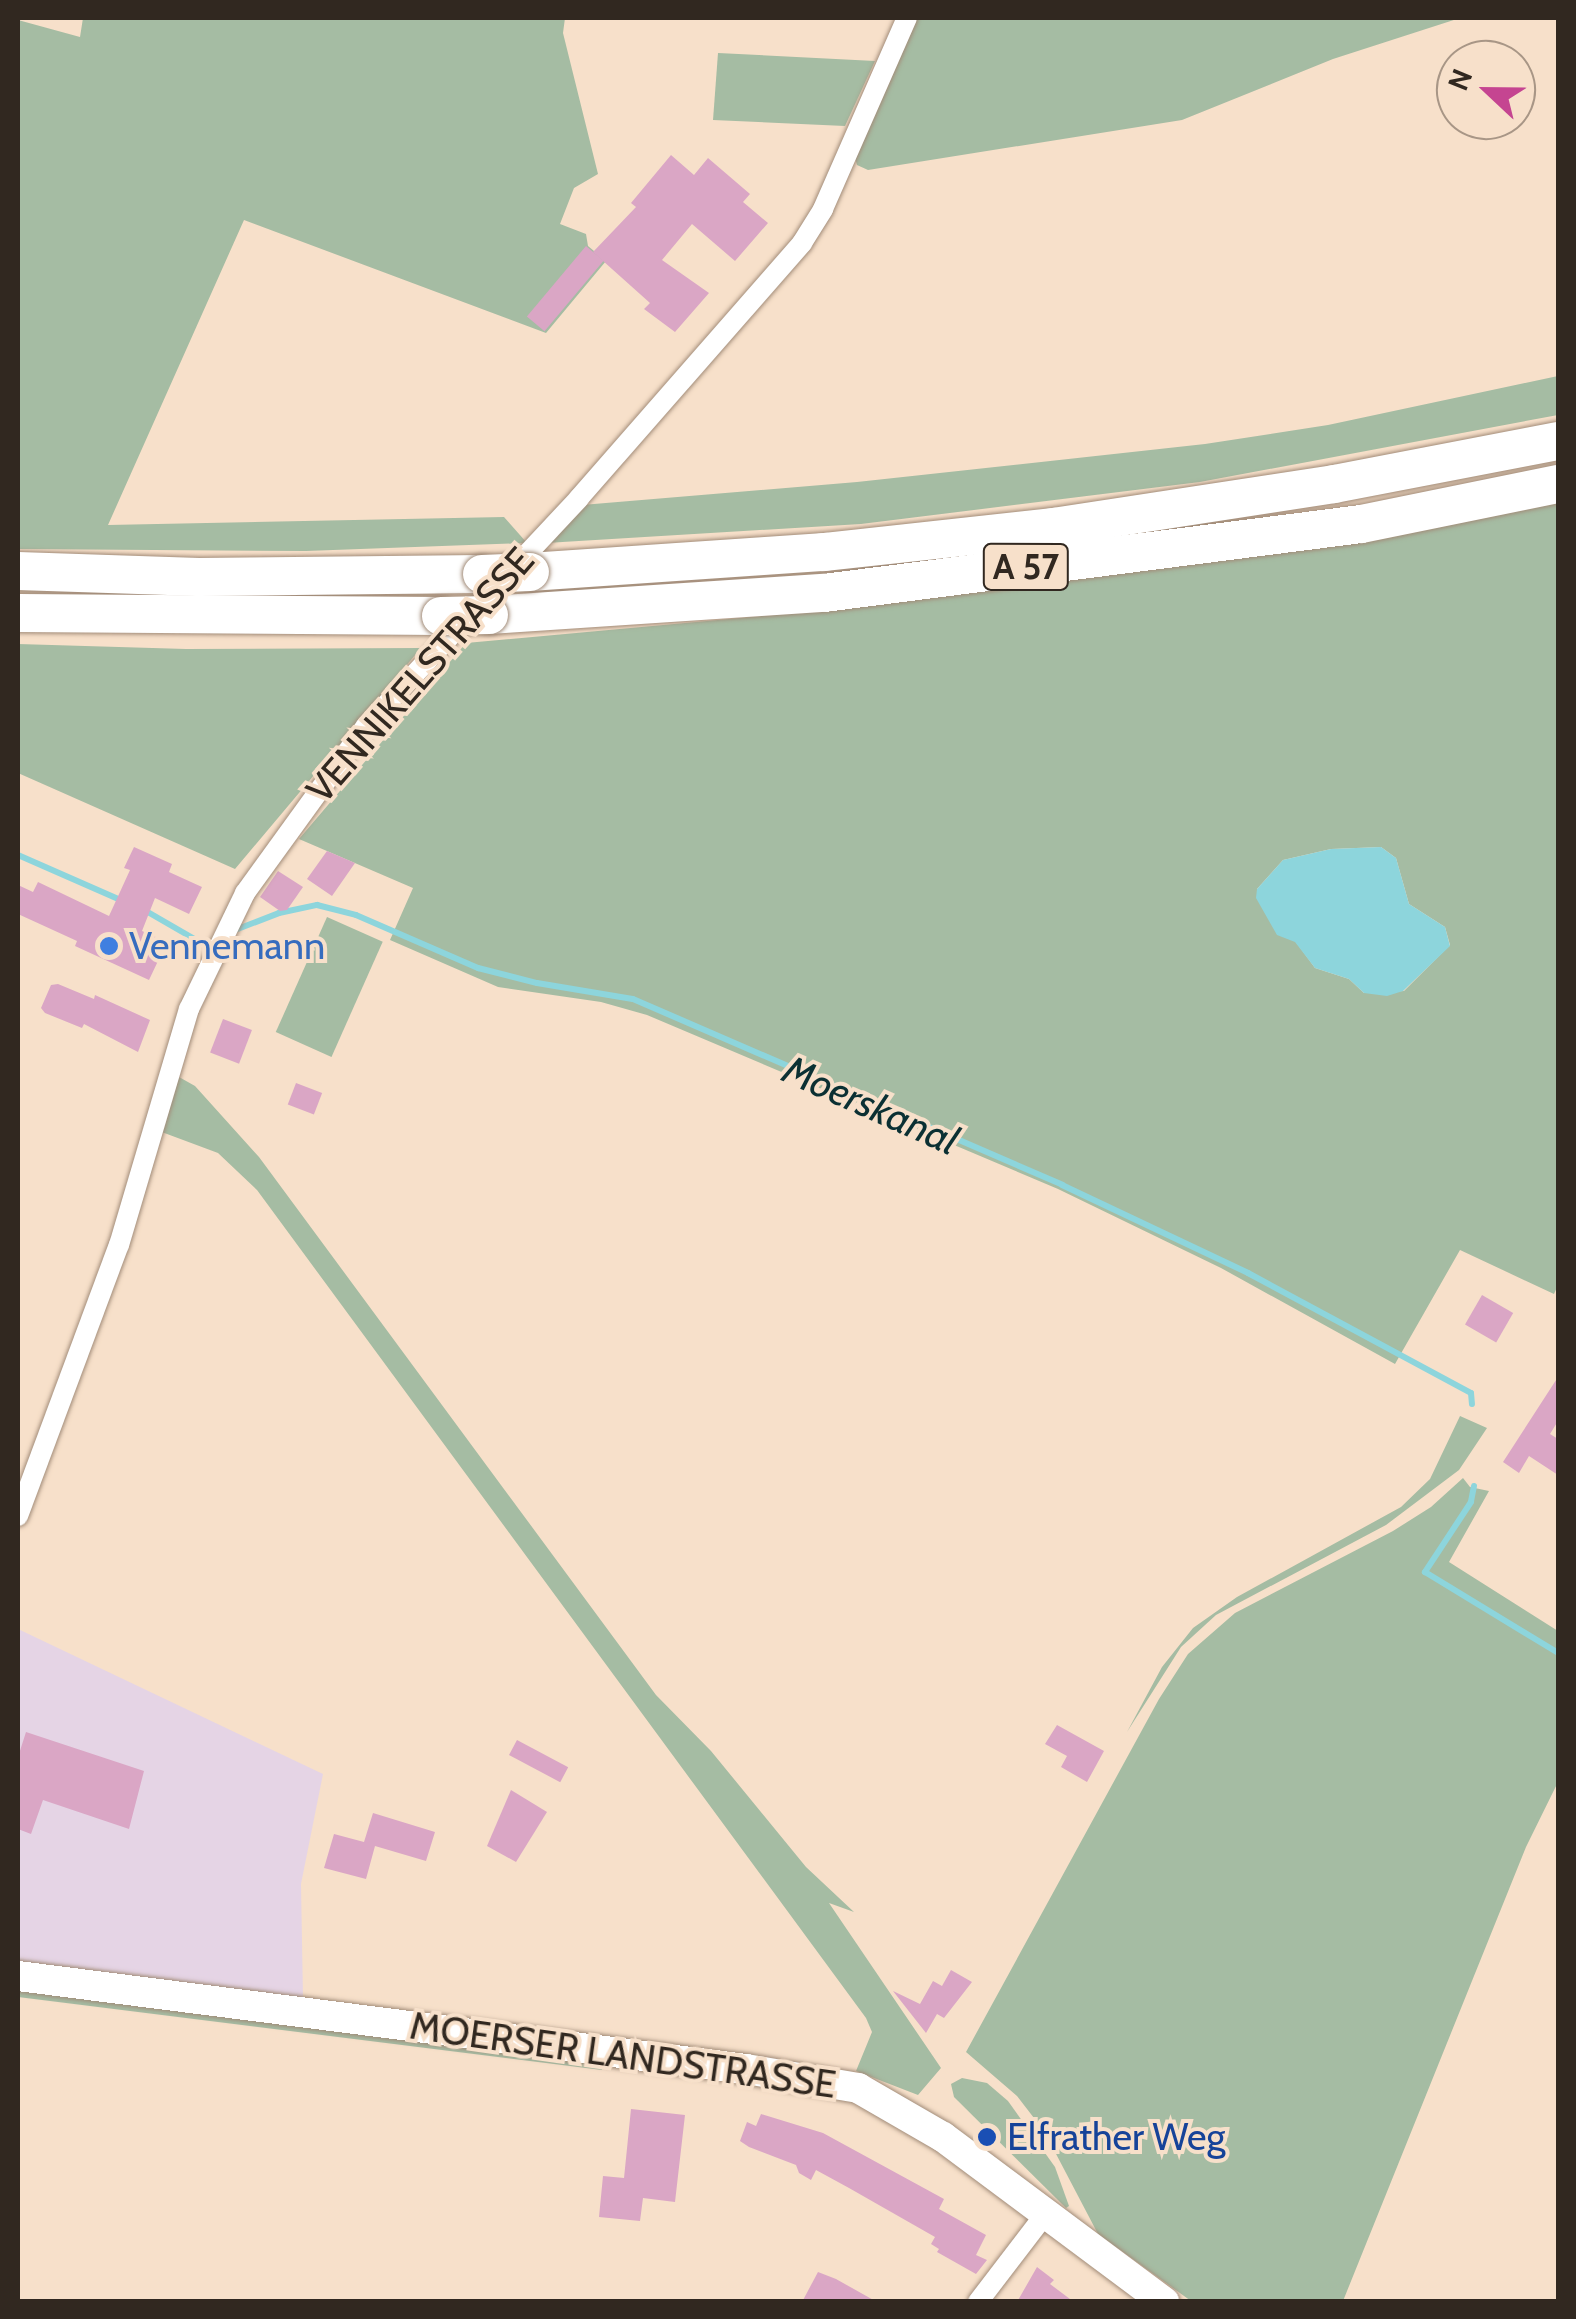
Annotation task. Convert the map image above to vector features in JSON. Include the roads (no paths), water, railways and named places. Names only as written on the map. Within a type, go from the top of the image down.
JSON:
[{"type":"highway","name":"A 57","points":[[18,571],[199,577],[482,574],[824,552],[1054,528],[1334,484],[1558,441]]},
{"type":"highway","name":"A 57","points":[[18,614],[488,615],[843,590],[1361,524],[1558,484]]},
{"type":"main road","name":"MOERSER LANDSTRASSE","points":[[18,1976],[838,2084],[880,2098],[919,2120],[1164,2302]]},
{"type":"street","name":"VENNIKELSTRASSE","points":[[18,1516],[119,1245],[188,1009],[245,892],[366,726],[578,498],[802,243],[823,209],[907,18]]},
{"type":"street","points":[[978,2302],[1046,2213]]},
{"type":"water","points":[[1381,847],[1396,858],[1409,904],[1445,927],[1450,946],[1403,991],[1387,996],[1364,993],[1349,979],[1315,968],[1295,942],[1277,935],[1256,898],[1257,889],[1283,860],[1331,849]]},
{"type":"waterway","name":"Moerskanal","points":[[18,855],[125,902]]},
{"type":"waterway","name":"Moerskanal","points":[[235,930],[279,913],[317,905],[356,915],[478,968],[537,983],[633,999],[1062,1185],[1248,1273],[1471,1393],[1472,1404]]},
{"type":"waterway","name":"Moerskanal","points":[[146,911],[205,945]]},
{"type":"waterway","name":"Moerskanal","points":[[1474,1486],[1471,1502],[1425,1572],[1558,1653]]},
{"type":"place","name":"Vennemann","points":[[109,946]]},
{"type":"place","name":"Elfrather Weg","points":[[987,2137]]}]
